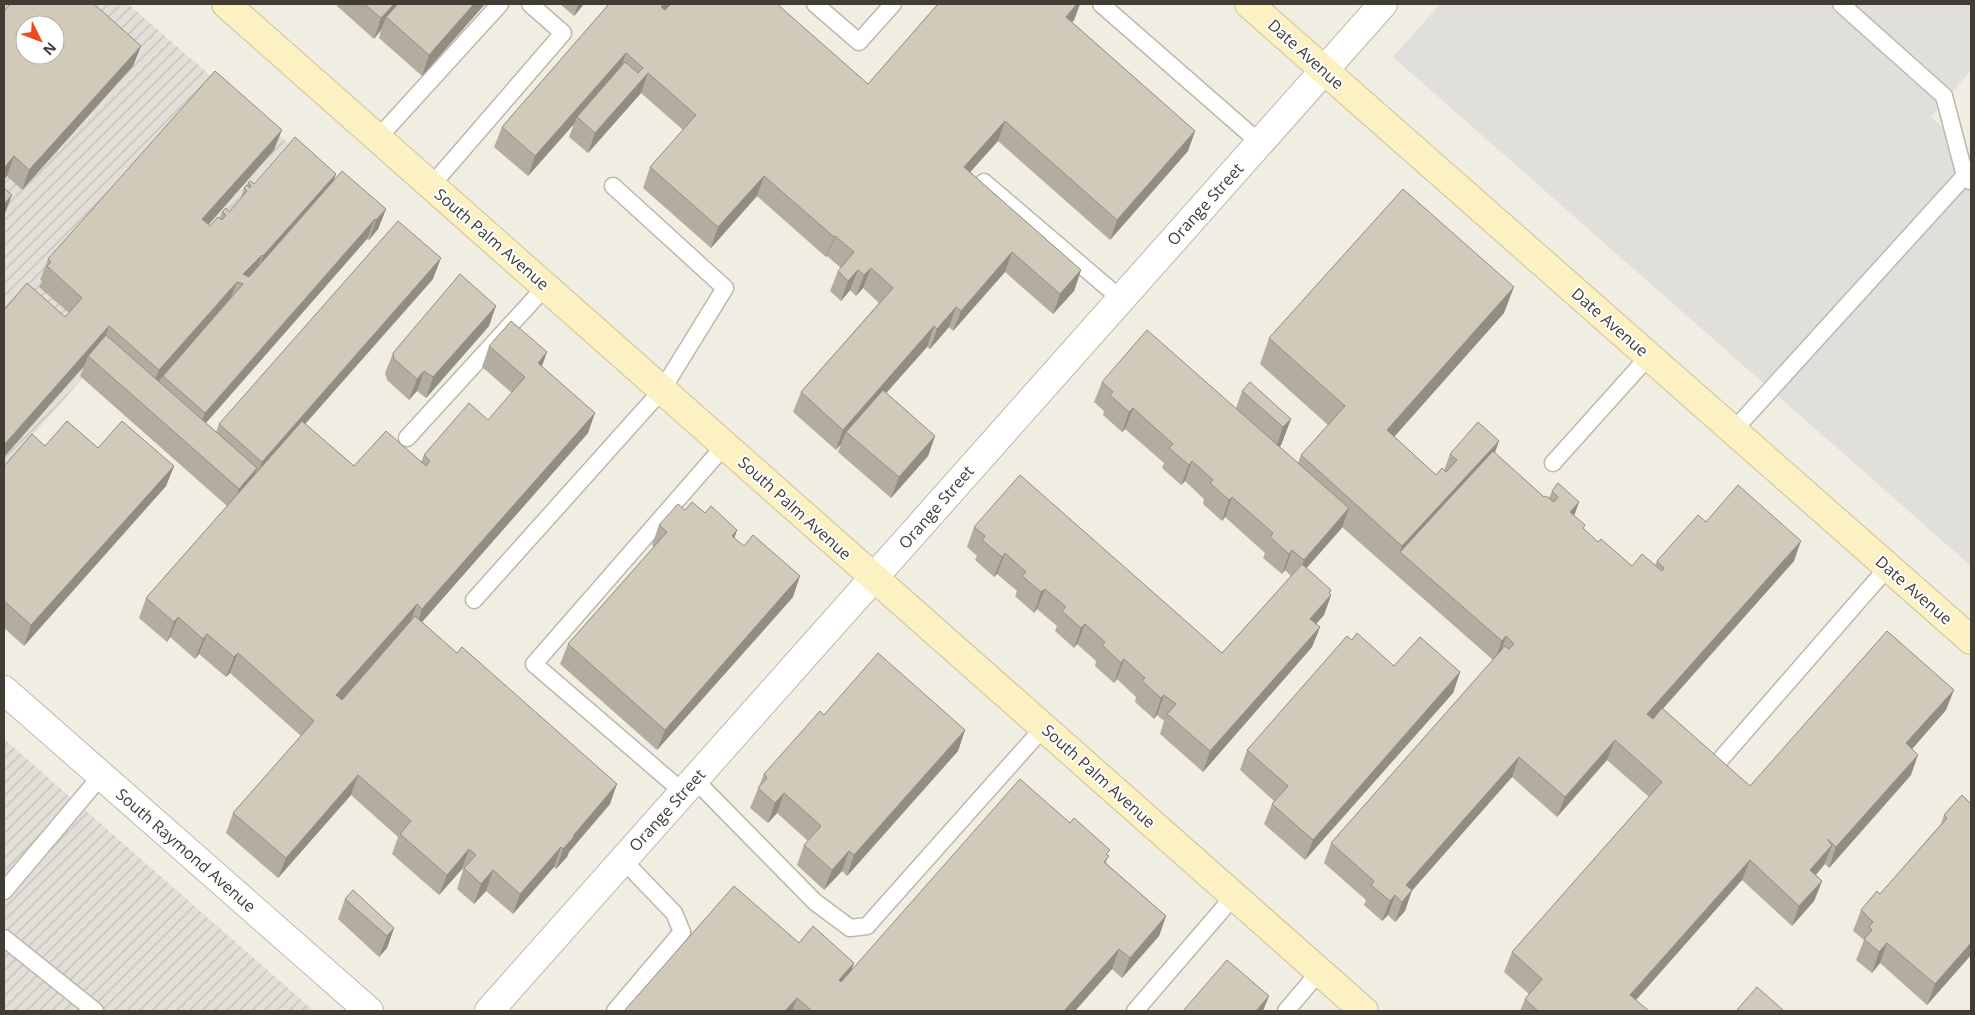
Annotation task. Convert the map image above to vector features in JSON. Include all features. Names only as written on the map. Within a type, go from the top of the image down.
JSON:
[{"type":"street","name":"South Palm Avenue","points":[[226,4],[1364,1011]]},
{"type":"street","name":"Date Avenue","points":[[1248,4],[1971,640]]},
{"type":"street","name":"Orange Street","points":[[489,1011],[1383,4]]},
{"type":"street","name":"South Raymond Avenue","points":[[4,690],[368,1011]]},
{"type":"lane","points":[[378,138],[500,4]]},
{"type":"lane","points":[[432,186],[563,33],[530,4]]},
{"type":"lane","points":[[815,4],[859,42],[893,4]]},
{"type":"lane","points":[[1733,431],[1969,175],[1944,96],[1841,4]]},
{"type":"lane","points":[[1108,6],[1260,143]]},
{"type":"lane","points":[[984,182],[1121,299]]},
{"type":"lane","points":[[474,600],[662,390],[725,288],[613,186]]},
{"type":"lane","points":[[408,438],[546,286]]},
{"type":"lane","points":[[1553,463],[1649,356]]},
{"type":"lane","points":[[725,446],[534,664],[627,744],[689,786],[815,902],[850,928],[867,926],[1044,728]]},
{"type":"lane","points":[[1720,760],[1888,567]]},
{"type":"lane","points":[[4,891],[101,776]]},
{"type":"lane","points":[[615,1011],[682,932],[674,913],[623,860]]},
{"type":"lane","points":[[1135,1011],[1234,896]]},
{"type":"lane","points":[[4,938],[95,1011]]},
{"type":"lane","points":[[1286,1011],[1319,972]]},
{"type":"shaded area","points":[[4,4],[128,4],[288,143],[4,468]]},
{"type":"shaded area","points":[[1440,4],[1971,4],[1971,70],[1931,117],[1971,154],[1971,566],[1393,57]]},
{"type":"shaded area","points":[[4,739],[314,1011],[4,1011]]},
{"type":"building","points":[[10,4],[94,4],[141,46],[29,170],[14,156],[4,168],[4,11]]},
{"type":"building","points":[[364,4],[394,4],[381,18]]},
{"type":"building","points":[[398,4],[474,4],[429,55],[386,17]]},
{"type":"building","points":[[609,4],[664,4],[661,7],[665,10],[671,4],[777,4],[868,84],[938,4],[1077,4],[1066,17],[1195,131],[1117,220],[1005,121],[964,167],[1081,270],[1060,294],[1012,252],[961,311],[956,307],[937,329],[934,326],[843,430],[801,392],[893,288],[871,268],[864,275],[858,270],[848,281],[838,271],[854,252],[764,176],[718,227],[650,167],[696,115],[648,73],[595,133],[577,117],[625,62],[638,73],[643,68],[626,53],[535,156],[502,127]]},
{"type":"building","points":[[215,71],[282,130],[202,219],[210,226],[218,217],[222,220],[226,215],[222,212],[226,208],[229,212],[247,191],[244,188],[247,185],[250,188],[251,186],[248,183],[251,181],[254,184],[295,137],[336,174],[263,256],[243,274],[249,277],[342,171],[386,209],[375,219],[205,413],[163,376],[243,284],[237,282],[159,370],[109,326],[4,445],[4,310],[27,283],[65,317],[82,298],[47,266],[51,262],[48,259]]},
{"type":"building","points":[[4,188],[12,195],[4,204]]},
{"type":"building","points":[[1403,189],[1514,287],[1387,430],[1436,475],[1442,468],[1446,472],[1457,460],[1450,454],[1478,422],[1499,441],[1402,546],[1301,455],[1345,406],[1269,338]]},
{"type":"building","points":[[398,221],[441,258],[262,462],[219,424]]},
{"type":"building","points":[[460,274],[496,306],[433,377],[424,371],[417,379],[394,359],[393,353]]},
{"type":"building","points":[[511,321],[547,352],[538,363],[595,413],[422,609],[417,604],[336,695],[342,700],[415,616],[457,653],[462,647],[617,784],[574,837],[563,849],[561,847],[520,894],[493,870],[481,884],[464,868],[476,855],[469,849],[447,875],[400,834],[411,821],[358,775],[286,858],[233,813],[314,721],[238,653],[234,657],[207,634],[203,639],[178,617],[174,622],[146,598],[302,421],[354,466],[386,431],[426,466],[430,461],[424,455],[469,403],[488,420],[525,377],[489,346]]},
{"type":"building","points":[[1147,330],[1349,508],[1304,560],[1292,550],[1289,554],[1270,537],[1273,533],[1232,497],[1229,500],[1210,483],[1213,480],[1192,461],[1189,465],[1169,448],[1173,444],[1133,408],[1129,412],[1110,395],[1113,392],[1102,382]]},
{"type":"building","points":[[106,335],[257,468],[239,489],[88,356]]},
{"type":"building","points":[[1250,382],[1291,419],[1283,427],[1242,391]]},
{"type":"building","points":[[883,390],[935,436],[899,477],[846,432]]},
{"type":"building","points":[[67,421],[98,448],[122,421],[174,466],[31,625],[4,601],[4,466],[32,434],[45,446]]},
{"type":"building","points":[[1493,451],[1544,497],[1546,496],[1554,502],[1558,497],[1552,491],[1558,483],[1579,502],[1570,512],[1585,525],[1583,528],[1598,542],[1601,539],[1632,566],[1642,554],[1662,571],[1664,568],[1657,561],[1698,515],[1706,522],[1738,485],[1801,541],[1647,714],[1653,719],[1662,708],[1750,786],[1887,631],[1954,690],[1906,743],[1918,755],[1836,847],[1827,839],[1832,845],[1810,870],[1822,881],[1799,906],[1750,860],[1630,995],[1649,1011],[1538,1011],[1525,999],[1542,979],[1512,952],[1662,782],[1615,740],[1565,797],[1519,757],[1406,885],[1412,890],[1402,902],[1395,895],[1390,901],[1371,885],[1374,881],[1331,843],[1505,646],[1509,649],[1514,644],[1506,636],[1502,641],[1400,552]]},
{"type":"building","points":[[1020,475],[1222,653],[1302,564],[1331,590],[1329,593],[1331,595],[1310,619],[1320,627],[1210,751],[1167,714],[1176,704],[1164,695],[1161,698],[1142,681],[1145,678],[1124,659],[1121,663],[1102,645],[1105,642],[1085,624],[1081,628],[1062,611],[1066,607],[1045,589],[1041,592],[1022,576],[1026,572],[1005,553],[1002,557],[982,540],[985,536],[974,527]]},
{"type":"building","points":[[692,502],[705,513],[711,506],[737,530],[732,536],[744,546],[753,535],[800,576],[665,730],[568,644],[667,532],[659,525],[678,504],[685,510]]},
{"type":"building","points":[[1357,633],[1394,666],[1420,637],[1460,672],[1313,840],[1272,804],[1288,786],[1247,750],[1347,636],[1352,640]]},
{"type":"building","points":[[878,653],[965,730],[854,855],[849,851],[832,870],[804,845],[821,826],[784,793],[775,803],[758,788],[767,778],[764,774],[820,711],[824,715]]},
{"type":"building","points":[[1020,779],[1070,823],[1074,818],[1110,850],[1106,854],[1109,856],[1104,862],[1166,916],[1130,958],[1119,949],[1064,1011],[812,1011],[797,998],[785,1011],[624,1011],[734,886],[799,943],[813,926],[854,963],[839,980],[841,982]]},
{"type":"building","points":[[1962,795],[1971,804],[1971,943],[1935,984],[1887,943],[1879,952],[1864,939],[1872,930],[1869,927],[1873,922],[1861,910],[1877,891],[1880,894],[1947,818],[1944,815]]},
{"type":"building","points":[[353,890],[394,928],[387,936],[345,899]]},
{"type":"building","points":[[1227,960],[1269,996],[1256,1011],[1183,1011]]},
{"type":"building","points":[[1757,987],[1784,1011],[1736,1011]]}]
